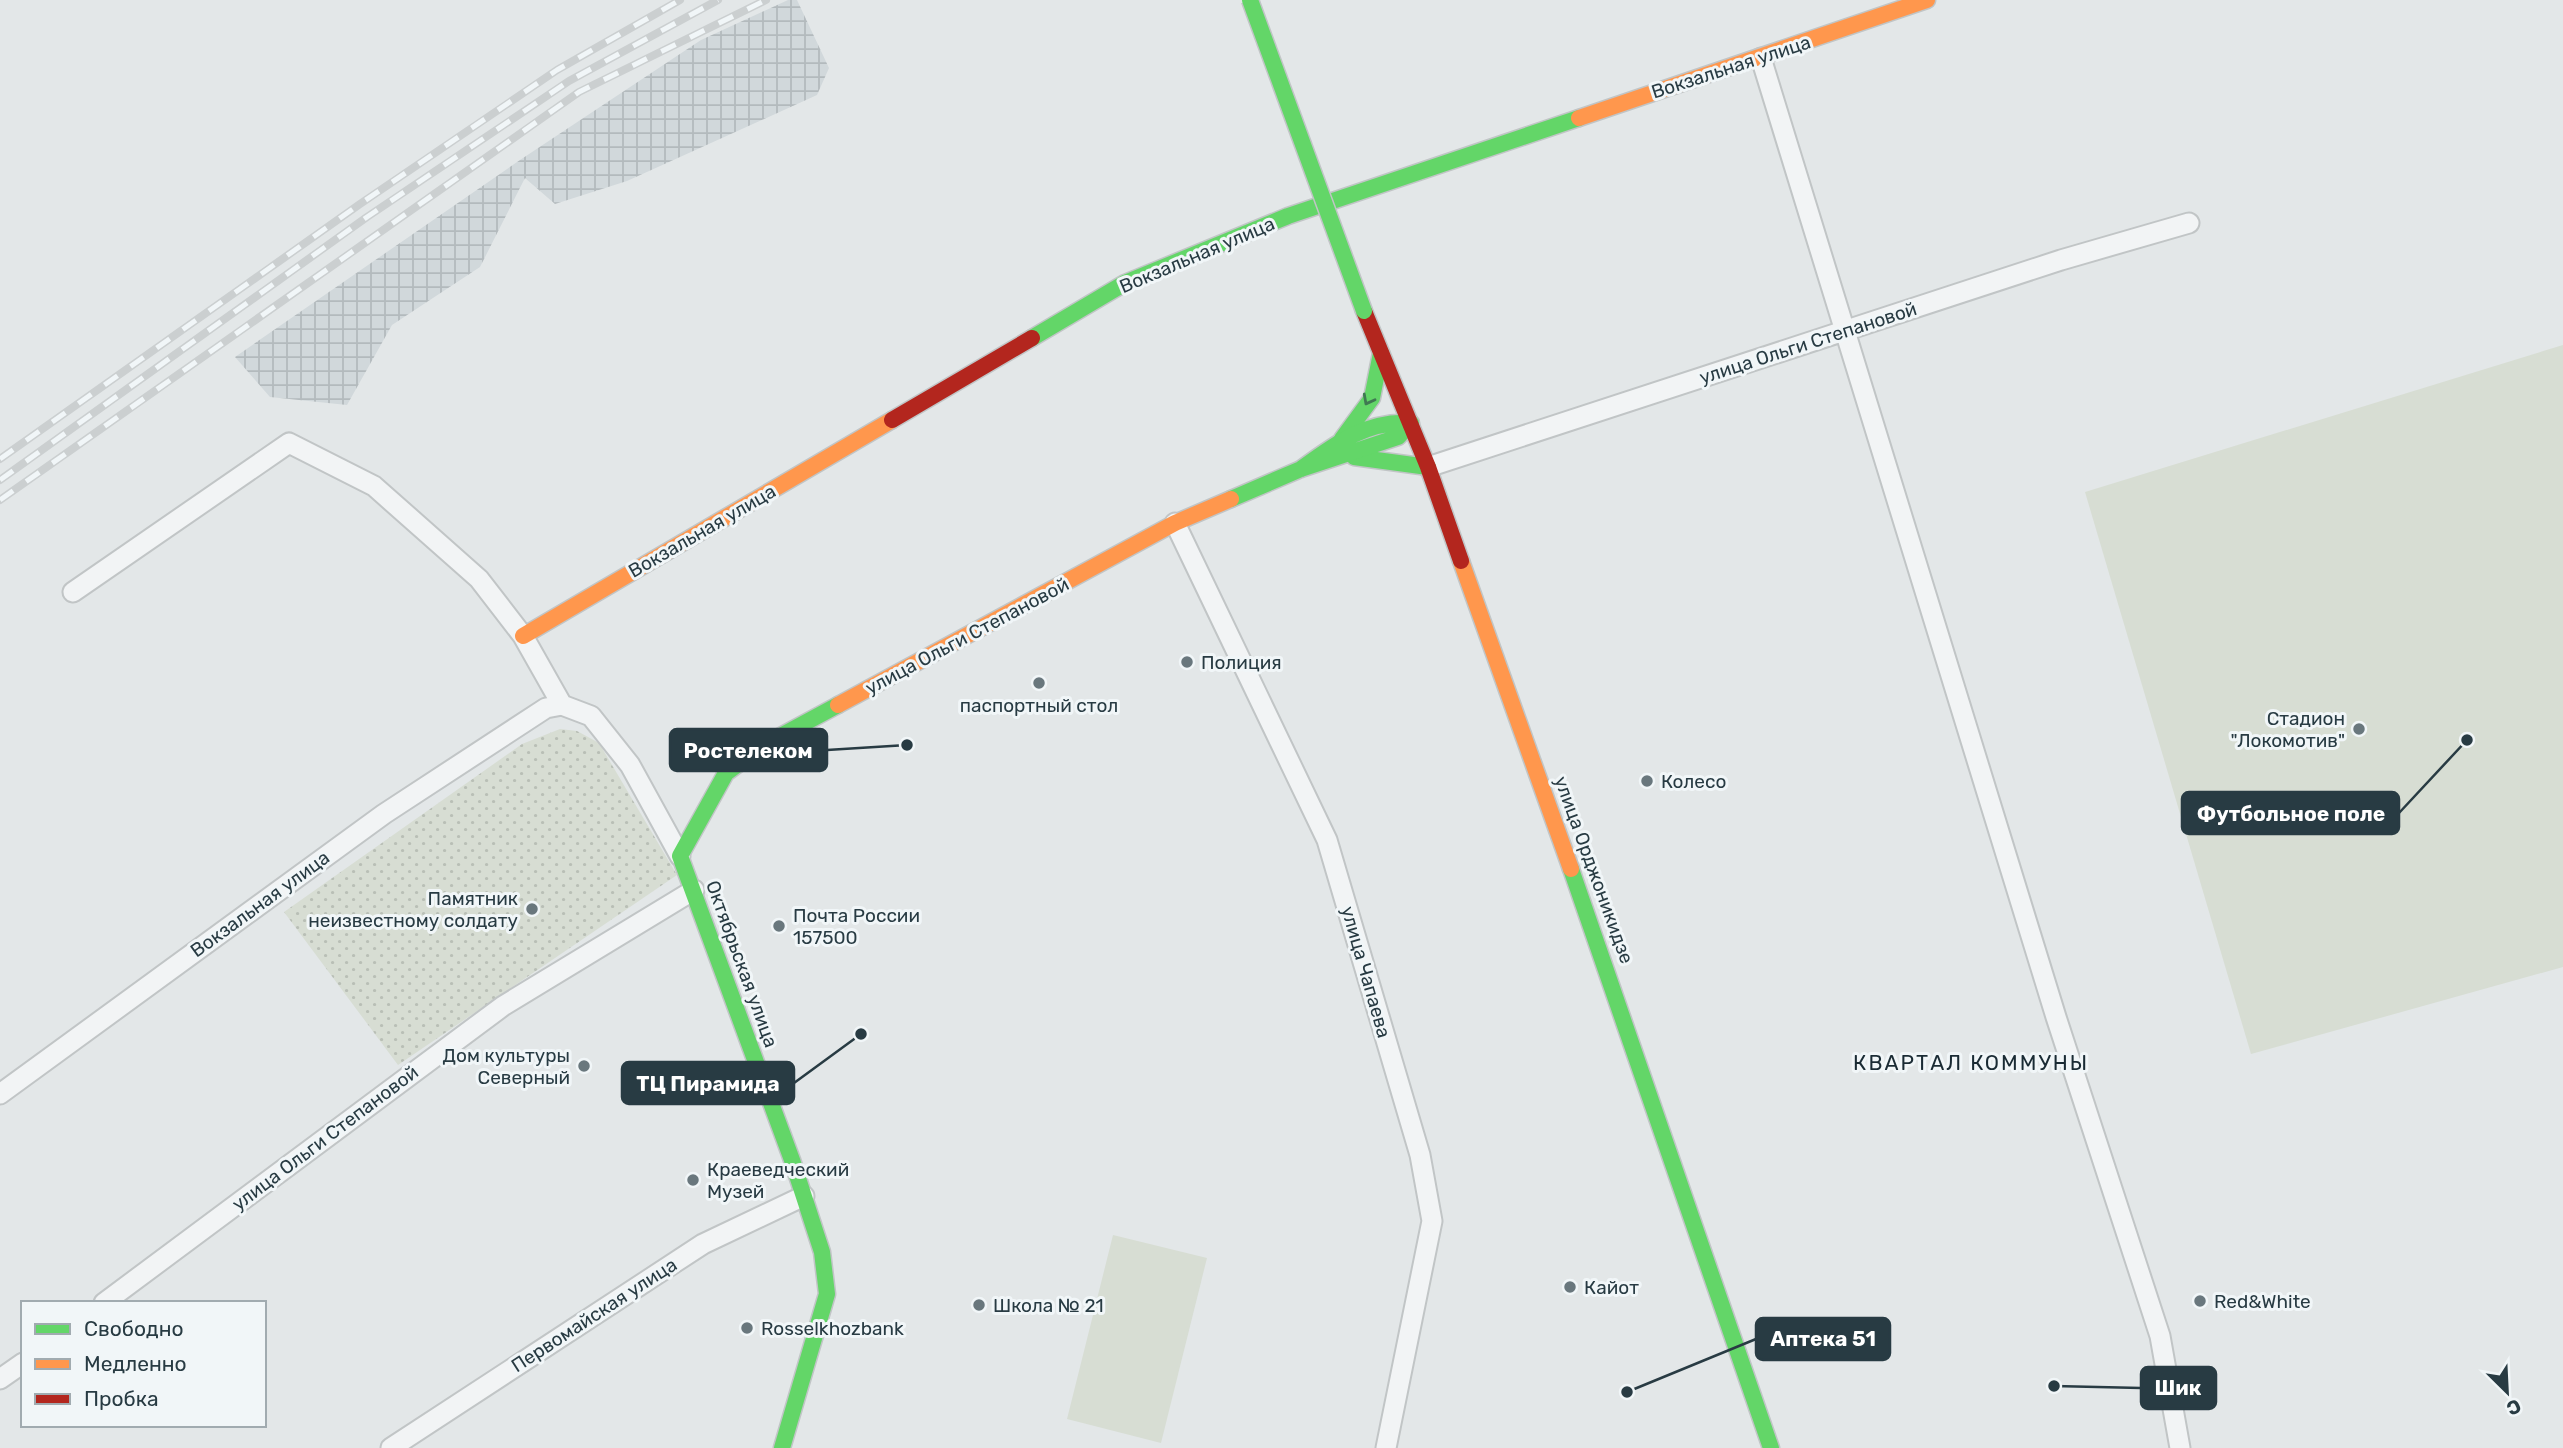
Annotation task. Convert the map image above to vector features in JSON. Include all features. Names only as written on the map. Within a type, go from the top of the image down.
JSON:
[{"type":"main road","name":"улица Орджоникидзе","points":[[1250,0],[1364,311],[1428,467],[1660,1121],[1771,1448]]},
{"type":"main road","name":"Вокзальная улица","points":[[523,636],[1125,284],[1288,216],[1927,0]]},
{"type":"main road","points":[[1301,469],[1341,439],[1372,398],[1381,353]]},
{"type":"main road","points":[[1341,439],[1391,420],[1411,423]]},
{"type":"main road","points":[[1301,469],[1348,456],[1398,437],[1411,423]]},
{"type":"main road","points":[[1348,456],[1428,467]]},
{"type":"main road","name":"улица Ольги Степановой","points":[[680,856],[726,774],[764,745],[1175,523],[1301,469]]},
{"type":"main road","name":"Октябрьская улица","points":[[680,856],[822,1252],[827,1294],[782,1448]]},
{"type":"street","points":[[1761,58],[2056,1017],[2160,1336],[2180,1448]]},
{"type":"street","name":"улица Ольги Степановой","points":[[1428,467],[2061,260],[2189,223]]},
{"type":"street","points":[[73,592],[289,443],[374,486],[479,579],[523,636],[562,705],[591,716],[630,765],[680,856]]},
{"type":"street","name":"улица Чапаева","points":[[1175,523],[1327,840],[1420,1155],[1432,1221],[1386,1448]]},
{"type":"street","name":"Вокзальная улица","points":[[0,1094],[384,814],[546,708],[562,705]]},
{"type":"street","name":"улица Ольги Степановой","points":[[107,1301],[503,1006],[694,890]]},
{"type":"street","name":"Первомайская улица","points":[[391,1448],[703,1244],[804,1196]]},
{"type":"street","points":[[0,1379],[21,1364]]},
{"type":"shaded area","points":[[788,0],[797,0],[829,68],[817,95],[627,181],[555,204],[525,178],[480,267],[392,325],[347,405],[270,397],[235,357],[520,160],[701,40]]},
{"type":"shaded area","name":"Стадион \"Локомотив\"","points":[[2563,345],[2563,967],[2251,1054],[2085,492]]},
{"type":"shaded area","points":[[560,729],[577,731],[599,743],[677,875],[398,1065],[284,912],[522,744]]},
{"type":"shaded area","points":[[1113,1235],[1207,1258],[1161,1443],[1067,1419]]},
{"type":"railway","points":[[0,459],[360,204],[557,70],[680,0]]},
{"type":"railway","points":[[0,480],[367,217],[569,81],[718,0]]},
{"type":"railway","points":[[0,500],[579,92],[766,0]]},
{"type":"traffic: fast","points":[[1250,0],[1364,311]]},
{"type":"traffic: fast","points":[[1032,338],[1125,283],[1288,216],[1579,118]]},
{"type":"traffic: fast","points":[[1342,439],[1372,398],[1381,353]]},
{"type":"traffic: fast","points":[[1231,499],[1301,469],[1398,437],[1411,423],[1380,425],[1366,430],[1339,443],[1301,469]]},
{"type":"traffic: fast","points":[[1354,457],[1428,467]]},
{"type":"traffic: fast","points":[[782,1448],[827,1294],[822,1252],[792,1160],[680,856],[726,773],[764,745],[838,705]]},
{"type":"traffic: fast","points":[[1571,869],[1771,1448]]},
{"type":"traffic: slow","points":[[1579,118],[1927,0]]},
{"type":"traffic: slow","points":[[523,636],[892,420]]},
{"type":"traffic: slow","points":[[838,705],[1175,523],[1231,499]]},
{"type":"traffic: slow","points":[[1461,561],[1571,869]]},
{"type":"traffic: jam","points":[[1364,311],[1428,467],[1461,561]]},
{"type":"traffic: jam","points":[[892,420],[1032,338]]},
{"type":"place","name":"Полиция","points":[[1187,662]]},
{"type":"place","name":"паспортный стол","points":[[1039,683]]},
{"type":"place","name":"Стадион \"Локомотив\"","points":[[2359,729]]},
{"type":"place","name":"Футбольное поле","points":[[2467,740]]},
{"type":"place","name":"Ростелеком","points":[[907,745]]},
{"type":"place","name":"Колесо","points":[[1647,781]]},
{"type":"place","name":"Памятник неизвестному солдату","points":[[532,909]]},
{"type":"place","name":"Почта России 157500","points":[[779,926]]},
{"type":"place","name":"ТЦ Пирамида","points":[[861,1034]]},
{"type":"place","name":"Дом культуры Северный","points":[[584,1066]]},
{"type":"place","name":"Краеведческий Музей","points":[[693,1180]]},
{"type":"place","name":"Кайот","points":[[1570,1287]]},
{"type":"place","name":"Red&White","points":[[2200,1301]]},
{"type":"place","name":"Школа № 21","points":[[979,1305]]},
{"type":"place","name":"Rosselkhozbank","points":[[747,1328]]},
{"type":"place","name":"Шик","points":[[2054,1386]]},
{"type":"place","name":"Аптека 51","points":[[1627,1392]]},
{"type":"district","name":"КВАРТАЛ КОММУНЫ","points":[[1971,1062]]}]
